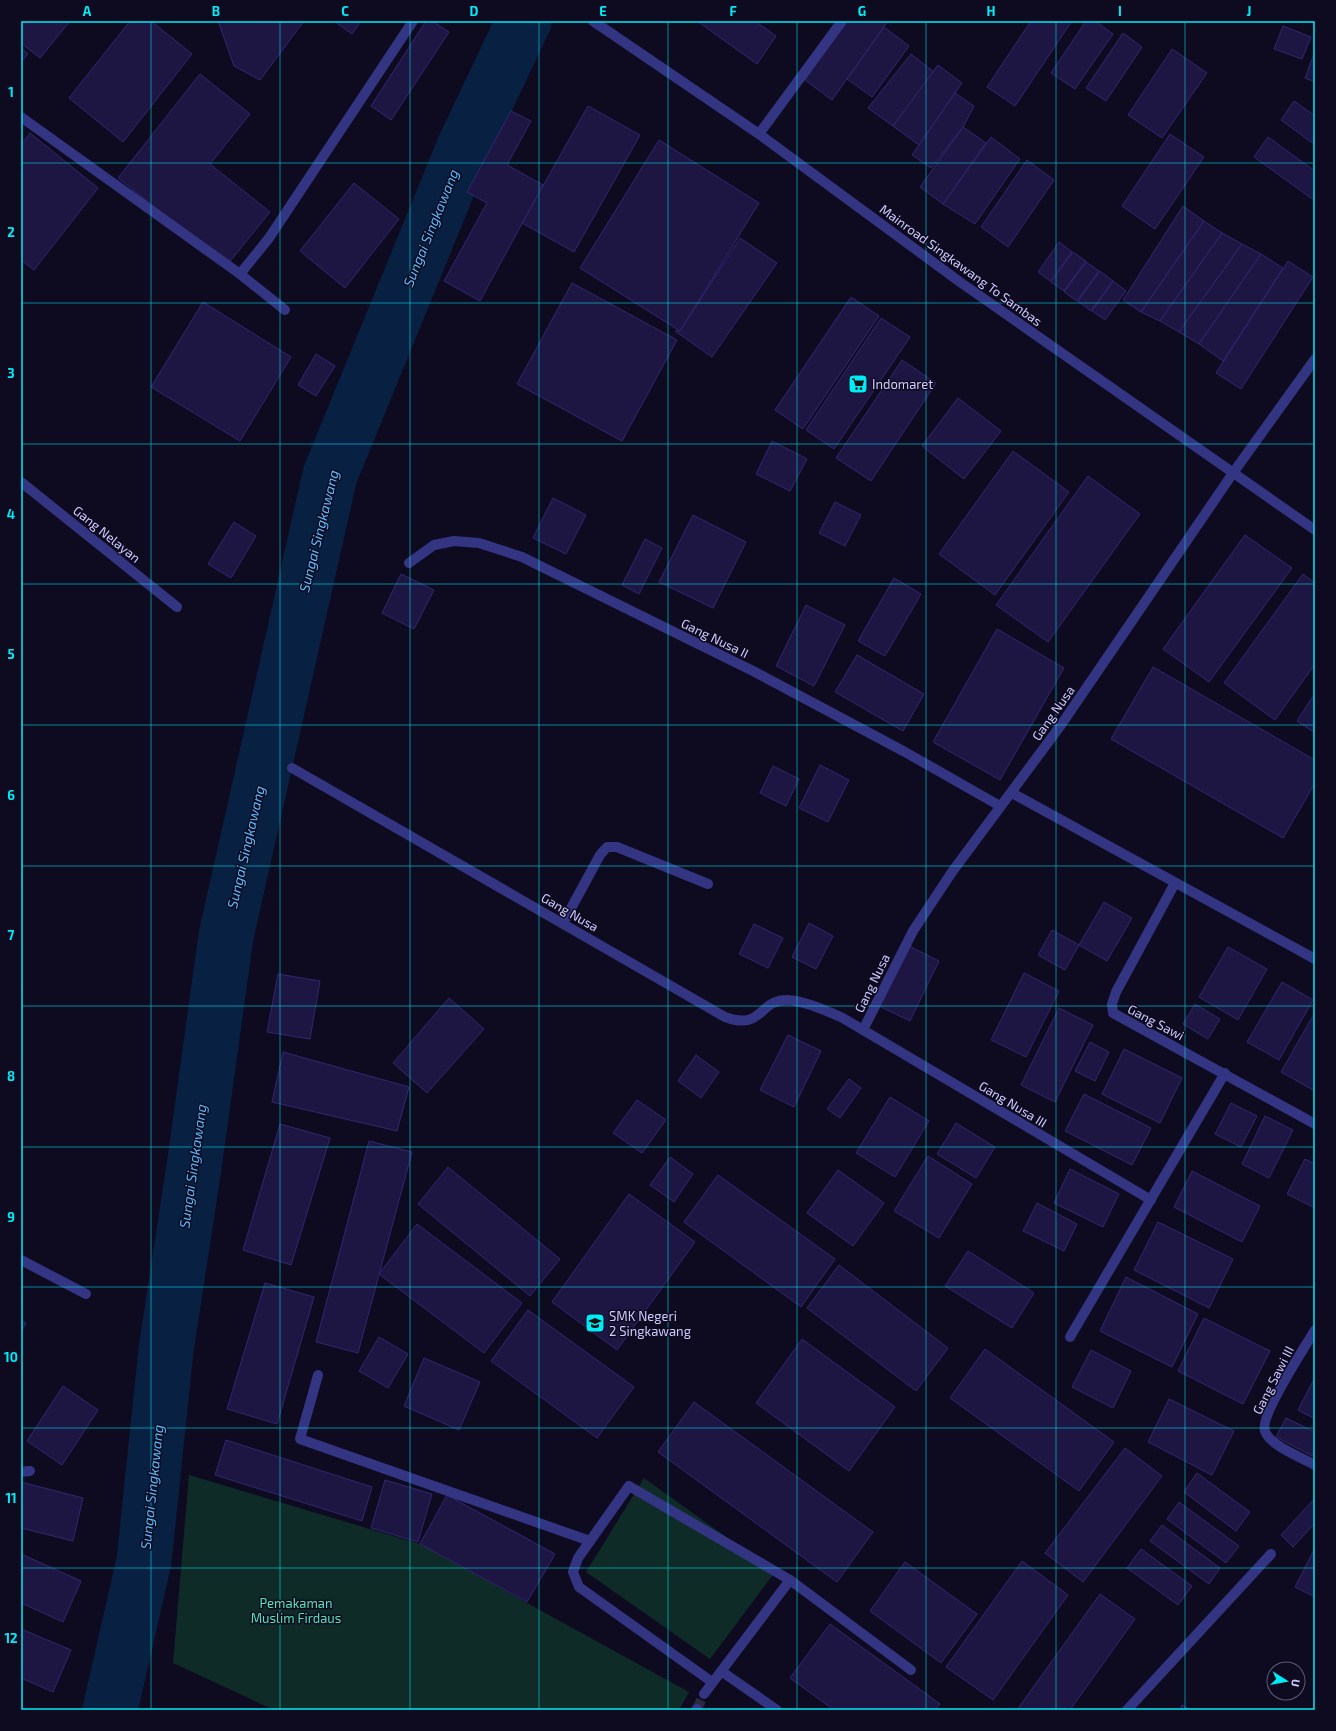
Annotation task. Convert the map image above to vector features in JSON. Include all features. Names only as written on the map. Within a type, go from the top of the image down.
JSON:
[{"type":"street","points":[[240,274],[269,238],[413,21]]},
{"type":"street","points":[[760,134],[842,21]]},
{"type":"street","name":"Mainroad Singkawang To Sambas","points":[[596,23],[760,134],[960,282],[1315,530]]},
{"type":"street","points":[[21,117],[240,274],[285,310]]},
{"type":"street","name":"Gang Nusa","points":[[292,768],[725,1017],[738,1022],[749,1021],[761,1014],[770,1005],[786,1000],[819,1008],[841,1017],[863,1030],[913,931],[1000,806],[1012,793],[1061,725],[1233,473],[1315,358]]},
{"type":"street","name":"Gang Nelayan","points":[[21,482],[177,607]]},
{"type":"street","name":"Gang Nusa II","points":[[409,563],[434,545],[454,542],[479,543],[522,557],[755,672],[904,752],[1000,806]]},
{"type":"street","points":[[1012,793],[1315,959]]},
{"type":"street","points":[[563,923],[600,855],[608,846],[617,847],[708,884]]},
{"type":"street","name":"Gang Sawi","points":[[1175,883],[1116,992],[1112,1004],[1113,1013],[1225,1073],[1315,1124]]},
{"type":"street","name":"Gang Nusa III","points":[[863,1030],[1151,1200]]},
{"type":"street","points":[[1070,1337],[1225,1073]]},
{"type":"street","points":[[21,1260],[86,1294]]},
{"type":"street","name":"Gang Sawi III","points":[[1315,1330],[1286,1379],[1265,1420],[1265,1431],[1273,1443],[1315,1465]]},
{"type":"street","points":[[318,1375],[300,1439],[590,1542]]},
{"type":"street","points":[[712,1682],[579,1587],[573,1572],[578,1558],[629,1486],[790,1580],[911,1670]]},
{"type":"street","points":[[1127,1710],[1271,1554]]},
{"type":"street","points":[[704,1694],[790,1580]]},
{"type":"street","points":[[721,1671],[777,1710]]},
{"type":"green space","name":"Pemakaman Muslim Firdaus","points":[[189,1475],[420,1544],[689,1692],[679,1710],[274,1710],[173,1663]]},
{"type":"green space","points":[[644,1478],[775,1572],[710,1659],[586,1572]]},
{"type":"building","points":[[21,21],[70,21],[40,58],[21,43]]},
{"type":"building","points":[[130,21],[151,21],[192,54],[123,142],[69,98]]},
{"type":"building","points":[[218,21],[304,21],[260,80],[234,66]]},
{"type":"building","points":[[334,21],[361,21],[352,34]]},
{"type":"building","points":[[426,21],[432,21],[449,32],[391,120],[371,106]]},
{"type":"building","points":[[697,21],[755,21],[776,36],[757,64]]},
{"type":"building","points":[[847,21],[888,21],[832,100],[805,80]]},
{"type":"building","points":[[1031,21],[1072,21],[1015,106],[987,87]]},
{"type":"building","points":[[1086,21],[1095,21],[1113,34],[1075,89],[1051,73]]},
{"type":"building","points":[[1283,26],[1311,37],[1302,59],[1274,49]]},
{"type":"building","points":[[884,27],[909,46],[872,97],[847,79]]},
{"type":"building","points":[[1123,33],[1142,47],[1106,101],[1086,88]]},
{"type":"building","points":[[21,48],[28,54],[21,62]]},
{"type":"building","points":[[1172,49],[1207,73],[1162,138],[1128,115]]},
{"type":"building","points":[[1315,51],[1315,82],[1305,78]]},
{"type":"building","points":[[911,54],[934,72],[893,126],[868,108]]},
{"type":"building","points":[[938,65],[962,83],[919,145],[893,126]]},
{"type":"building","points":[[200,74],[250,114],[210,164],[270,212],[227,265],[118,178]]},
{"type":"building","points":[[955,93],[974,106],[963,127],[931,168],[912,155]]},
{"type":"building","points":[[1294,101],[1315,116],[1315,145],[1281,120]]},
{"type":"building","points":[[588,106],[640,135],[574,252],[522,223]]},
{"type":"building","points":[[511,111],[531,121],[507,165],[543,185],[480,301],[444,281],[487,203],[467,192]]},
{"type":"building","points":[[963,127],[986,143],[943,204],[920,187]]},
{"type":"building","points":[[30,133],[98,188],[34,270],[21,260],[21,145]]},
{"type":"building","points":[[1170,134],[1204,157],[1155,229],[1122,206]]},
{"type":"building","points":[[991,137],[1020,159],[975,224],[943,204]]},
{"type":"building","points":[[1268,137],[1315,171],[1315,201],[1254,157]]},
{"type":"building","points":[[659,140],[759,203],[680,331],[580,268]]},
{"type":"building","points":[[1027,160],[1054,180],[1008,247],[981,227]]},
{"type":"building","points":[[354,183],[399,219],[345,288],[300,251]]},
{"type":"building","points":[[1183,206],[1204,221],[1141,312],[1123,300]]},
{"type":"building","points":[[1204,221],[1222,233],[1160,321],[1141,312]]},
{"type":"building","points":[[1222,233],[1242,244],[1179,332],[1160,321]]},
{"type":"building","points":[[740,238],[777,263],[712,357],[675,331],[680,331]]},
{"type":"building","points":[[1059,242],[1072,252],[1050,281],[1038,272]]},
{"type":"building","points":[[1242,244],[1261,254],[1199,344],[1179,332]]},
{"type":"building","points":[[1073,252],[1086,261],[1064,291],[1051,282]]},
{"type":"building","points":[[1261,254],[1283,268],[1223,361],[1199,344]]},
{"type":"building","points":[[1288,261],[1313,277],[1241,389],[1216,373]]},
{"type":"building","points":[[1086,262],[1099,271],[1077,301],[1064,292]]},
{"type":"building","points":[[1100,271],[1113,281],[1091,311],[1078,301]]},
{"type":"building","points":[[1113,281],[1126,291],[1105,320],[1092,311]]},
{"type":"building","points":[[572,283],[677,340],[622,441],[517,384]]},
{"type":"building","name":"Indomaret","points":[[851,297],[879,316],[803,429],[775,410]]},
{"type":"building","points":[[203,302],[291,357],[240,441],[151,387]]},
{"type":"building","name":"Indomaret","points":[[881,318],[910,337],[834,449],[806,430]]},
{"type":"building","points":[[316,354],[335,366],[316,396],[298,385]]},
{"type":"building","points":[[902,360],[936,383],[871,481],[836,458]]},
{"type":"building","points":[[958,398],[1001,431],[964,479],[922,446]]},
{"type":"building","points":[[772,441],[807,459],[790,491],[756,474]]},
{"type":"building","points":[[1013,451],[1069,492],[995,595],[939,554]]},
{"type":"building","points":[[1088,476],[1140,514],[1048,642],[996,605]]},
{"type":"building","points":[[553,498],[586,515],[566,554],[533,538]]},
{"type":"building","points":[[835,502],[861,515],[845,546],[819,533]]},
{"type":"building","points":[[693,515],[746,542],[713,608],[659,582]]},
{"type":"building","points":[[234,522],[256,536],[231,578],[208,564]]},
{"type":"building","points":[[1245,535],[1292,568],[1209,682],[1163,649]]},
{"type":"building","points":[[645,539],[662,548],[639,594],[622,585]]},
{"type":"building","points":[[401,574],[434,590],[414,629],[382,613]]},
{"type":"building","points":[[1303,574],[1315,583],[1315,664],[1275,720],[1224,683]]},
{"type":"building","points":[[894,578],[921,594],[885,656],[858,641]]},
{"type":"building","points":[[806,605],[845,625],[814,686],[776,666]]},
{"type":"building","points":[[997,629],[1064,668],[1000,780],[933,742]]},
{"type":"building","points":[[857,655],[924,694],[903,731],[835,692]]},
{"type":"building","points":[[1153,667],[1315,760],[1315,783],[1283,838],[1111,739]]},
{"type":"building","points":[[1315,693],[1315,733],[1297,721]]},
{"type":"building","points":[[820,765],[849,780],[828,822],[799,808]]},
{"type":"building","points":[[773,766],[799,779],[786,806],[760,793]]},
{"type":"building","points":[[1104,902],[1132,918],[1107,961],[1079,945]]},
{"type":"building","points":[[809,923],[833,936],[816,969],[792,957]]},
{"type":"building","points":[[754,924],[783,938],[768,968],[739,954]]},
{"type":"building","points":[[1052,930],[1079,945],[1065,970],[1038,955]]},
{"type":"building","points":[[909,946],[939,961],[910,1021],[879,1006]]},
{"type":"building","points":[[1228,947],[1267,969],[1238,1020],[1199,997]]},
{"type":"building","points":[[1024,973],[1059,991],[1026,1057],[991,1040]]},
{"type":"building","points":[[278,974],[320,981],[310,1039],[267,1032]]},
{"type":"building","points":[[1282,982],[1313,1000],[1279,1060],[1247,1042]]},
{"type":"building","points":[[449,998],[484,1029],[427,1093],[393,1063]]},
{"type":"building","points":[[1195,1004],[1220,1019],[1208,1039],[1183,1024]]},
{"type":"building","points":[[1059,1008],[1093,1025],[1055,1102],[1021,1085]]},
{"type":"building","points":[[1315,1012],[1315,1091],[1281,1072]]},
{"type":"building","points":[[788,1035],[821,1051],[794,1107],[760,1090]]},
{"type":"building","points":[[1090,1042],[1109,1052],[1095,1081],[1075,1071]]},
{"type":"building","points":[[1124,1049],[1182,1078],[1160,1123],[1102,1094]]},
{"type":"building","points":[[283,1052],[409,1087],[397,1131],[272,1102]]},
{"type":"building","points":[[696,1055],[719,1072],[701,1098],[678,1081]]},
{"type":"building","points":[[849,1079],[861,1088],[840,1118],[827,1109]]},
{"type":"building","points":[[1084,1094],[1151,1128],[1132,1165],[1065,1131]]},
{"type":"building","points":[[890,1097],[929,1121],[895,1177],[856,1153]]},
{"type":"building","points":[[637,1100],[666,1120],[642,1153],[613,1133]]},
{"type":"building","points":[[1231,1103],[1257,1116],[1241,1147],[1215,1134]]},
{"type":"building","points":[[1265,1116],[1293,1130],[1269,1178],[1242,1164]]},
{"type":"building","points":[[956,1123],[995,1147],[976,1178],[937,1154]]},
{"type":"building","points":[[280,1124],[330,1138],[291,1265],[243,1250]]},
{"type":"building","points":[[369,1141],[412,1152],[358,1353],[316,1342]]},
{"type":"building","points":[[928,1156],[972,1184],[939,1238],[894,1211]]},
{"type":"building","points":[[670,1157],[693,1174],[674,1202],[650,1185]]},
{"type":"building","points":[[1305,1159],[1315,1164],[1315,1208],[1287,1194]]},
{"type":"building","points":[[448,1167],[560,1259],[530,1296],[418,1204]]},
{"type":"building","points":[[1070,1169],[1119,1194],[1103,1227],[1054,1203]]},
{"type":"building","points":[[838,1170],[884,1203],[853,1246],[807,1213]]},
{"type":"building","points":[[1192,1171],[1260,1206],[1242,1242],[1174,1207]]},
{"type":"building","points":[[718,1175],[835,1259],[801,1307],[684,1222]]},
{"type":"building","points":[[629,1194],[695,1242],[617,1350],[552,1302]]},
{"type":"building","points":[[1037,1203],[1077,1224],[1064,1251],[1023,1231]]},
{"type":"building","points":[[1158,1222],[1233,1259],[1209,1308],[1134,1270]]},
{"type":"building","points":[[417,1224],[522,1303],[484,1353],[379,1274]]},
{"type":"building","points":[[968,1251],[1034,1293],[1012,1328],[945,1286]]},
{"type":"building","points":[[839,1265],[948,1348],[916,1391],[807,1308]]},
{"type":"building","points":[[1126,1277],[1198,1314],[1172,1367],[1100,1331]]},
{"type":"building","points":[[265,1283],[314,1297],[277,1424],[227,1409]]},
{"type":"building","points":[[528,1310],[634,1387],[597,1438],[491,1361]]},
{"type":"building","points":[[1204,1318],[1270,1351],[1243,1404],[1178,1371]]},
{"type":"building","points":[[21,1320],[26,1323],[21,1332]]},
{"type":"building","points":[[379,1337],[408,1354],[388,1388],[359,1371]]},
{"type":"building","points":[[802,1339],[895,1407],[849,1471],[756,1403]]},
{"type":"building","points":[[985,1349],[1114,1442],[1079,1491],[950,1398]]},
{"type":"building","points":[[1091,1350],[1131,1371],[1113,1408],[1072,1387]]},
{"type":"building","points":[[424,1358],[480,1382],[459,1430],[404,1406]]},
{"type":"building","points":[[1313,1381],[1315,1382],[1315,1419],[1298,1410]]},
{"type":"building","points":[[63,1386],[98,1410],[62,1465],[27,1441]]},
{"type":"building","points":[[1169,1399],[1234,1431],[1212,1475],[1148,1442]]},
{"type":"building","points":[[694,1402],[873,1532],[837,1582],[658,1452]]},
{"type":"building","points":[[1286,1418],[1315,1432],[1315,1450],[1312,1456],[1276,1437]]},
{"type":"building","points":[[226,1440],[372,1487],[362,1521],[215,1475]]},
{"type":"building","points":[[1125,1448],[1162,1476],[1083,1582],[1045,1553]]},
{"type":"building","points":[[1197,1473],[1250,1512],[1236,1531],[1184,1492]]},
{"type":"building","points":[[385,1480],[432,1494],[418,1542],[371,1528]]},
{"type":"building","points":[[21,1482],[83,1498],[73,1541],[21,1528]]},
{"type":"building","points":[[447,1495],[555,1554],[527,1602],[420,1544]]},
{"type":"building","points":[[1315,1498],[1315,1523],[1293,1547],[1281,1535]]},
{"type":"building","points":[[1179,1502],[1239,1546],[1226,1563],[1167,1519]]},
{"type":"building","points":[[1162,1525],[1220,1568],[1209,1584],[1150,1541]]},
{"type":"building","points":[[1315,1548],[1315,1597],[1295,1587]]},
{"type":"building","points":[[1141,1549],[1192,1586],[1178,1605],[1127,1568]]},
{"type":"building","points":[[21,1554],[81,1581],[63,1622],[21,1603]]},
{"type":"building","points":[[1022,1561],[1068,1595],[993,1700],[946,1667]]},
{"type":"building","points":[[905,1562],[977,1614],[941,1663],[870,1611]]},
{"type":"building","points":[[1100,1594],[1135,1619],[1070,1710],[1017,1710]]},
{"type":"building","points":[[830,1624],[940,1704],[935,1710],[834,1710],[790,1678]]},
{"type":"building","points":[[21,1629],[71,1650],[53,1692],[21,1678]]},
{"type":"building","points":[[1182,1705],[1191,1710],[1180,1710]]},
{"type":"waterway","name":"Sungai Singkawang","points":[[110,1710],[144,1561],[166,1350],[194,1167],[226,936],[330,475],[465,145],[524,21]]},
{"type":"tunnel","points":[[697,1709],[704,1694]]},
{"type":"place","name":"Indomaret","points":[[858,384]]},
{"type":"place","name":"SMK Negeri 2 Singkawang","points":[[595,1323]]}]
